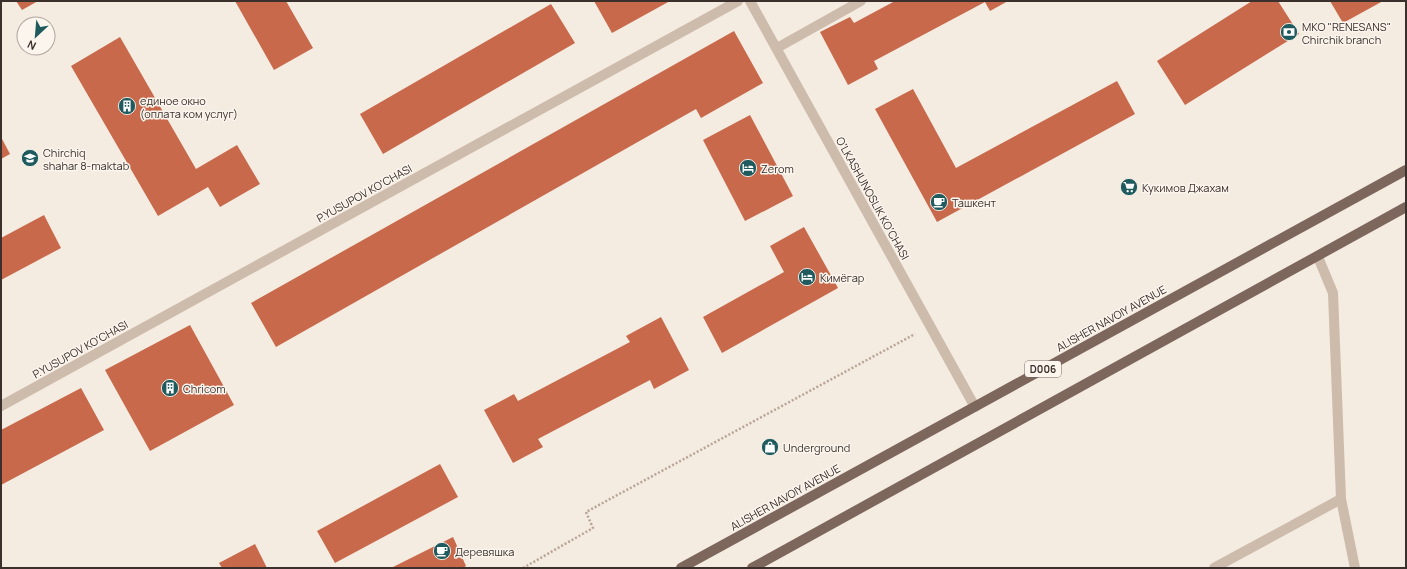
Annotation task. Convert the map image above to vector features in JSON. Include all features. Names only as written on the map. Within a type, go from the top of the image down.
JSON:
[{"type":"main road","name":"ALISHER NAVOIY AVENUE","points":[[681,568],[1406,170]]},
{"type":"main road","points":[[752,568],[1318,257],[1406,207]]},
{"type":"street","name":"P.YUSUPOV KO'CHASI","points":[[1,406],[738,1]]},
{"type":"street","name":"O‘LKASHUNOSLIK KO‘CHASI","points":[[750,1],[975,407]]},
{"type":"street","points":[[777,48],[861,1]]},
{"type":"street","points":[[1318,257],[1334,293],[1341,499],[1355,568]]},
{"type":"street","points":[[1214,568],[1341,499]]},
{"type":"path","points":[[524,568],[593,528],[586,512],[930,326]]},
{"type":"building","points":[[16,1],[38,1],[22,10]]},
{"type":"building","points":[[235,1],[286,1],[313,48],[274,70]]},
{"type":"building","points":[[594,1],[670,1],[612,33]]},
{"type":"building","points":[[895,1],[1008,1],[990,11],[985,2],[874,61],[878,69],[848,85],[820,32],[850,17],[854,23]]},
{"type":"building","points":[[1252,1],[1278,1],[1299,34],[1185,105],[1157,61]]},
{"type":"building","points":[[1330,1],[1383,1],[1343,23]]},
{"type":"building","points":[[551,4],[575,43],[383,154],[360,114]]},
{"type":"building","points":[[734,31],[763,83],[701,118],[696,109],[276,347],[251,303]]},
{"type":"building","name":"единое окно (оплата ком услуг)","points":[[120,37],[196,169],[237,145],[260,184],[220,207],[208,187],[158,216],[71,66]]},
{"type":"building","points":[[1117,81],[1135,114],[937,222],[875,109],[913,89],[956,168]]},
{"type":"building","name":"Zerom","points":[[750,115],[793,196],[745,221],[703,140]]},
{"type":"building","points":[[1,137],[10,154],[1,159]]},
{"type":"building","points":[[44,215],[61,248],[1,280],[1,238]]},
{"type":"building","points":[[804,227],[838,288],[722,353],[703,317],[784,272],[770,246]]},
{"type":"building","points":[[661,317],[689,370],[654,389],[650,380],[538,439],[543,447],[513,463],[484,410],[514,394],[518,401],[630,342],[626,336]]},
{"type":"building","name":"Chricom","points":[[190,325],[234,405],[150,451],[105,370]]},
{"type":"building","points":[[81,388],[104,430],[1,485],[1,430]]},
{"type":"building","points":[[440,464],[458,497],[335,563],[317,531]]},
{"type":"building","name":"Деревяшка","points":[[453,537],[466,566],[463,568],[391,568]]},
{"type":"building","points":[[255,544],[267,568],[222,568],[219,563]]},
{"type":"place","name":"MKO \"RENESANS\" Chirchik branch","points":[[1289,32]]},
{"type":"place","name":"единое окно (оплата ком услуг)","points":[[127,106]]},
{"type":"place","name":"Chirchiq shahar 8-maktab","points":[[30,158]]},
{"type":"place","name":"Zerom","points":[[748,168]]},
{"type":"place","name":"Кукимов Джахам","points":[[1129,187]]},
{"type":"place","name":"Ташкент","points":[[939,202]]},
{"type":"place","name":"Кимёгар","points":[[807,277]]},
{"type":"place","name":"Chricom","points":[[170,388]]},
{"type":"place","name":"Underground","points":[[770,447]]},
{"type":"place","name":"Деревяшка","points":[[442,551]]}]
